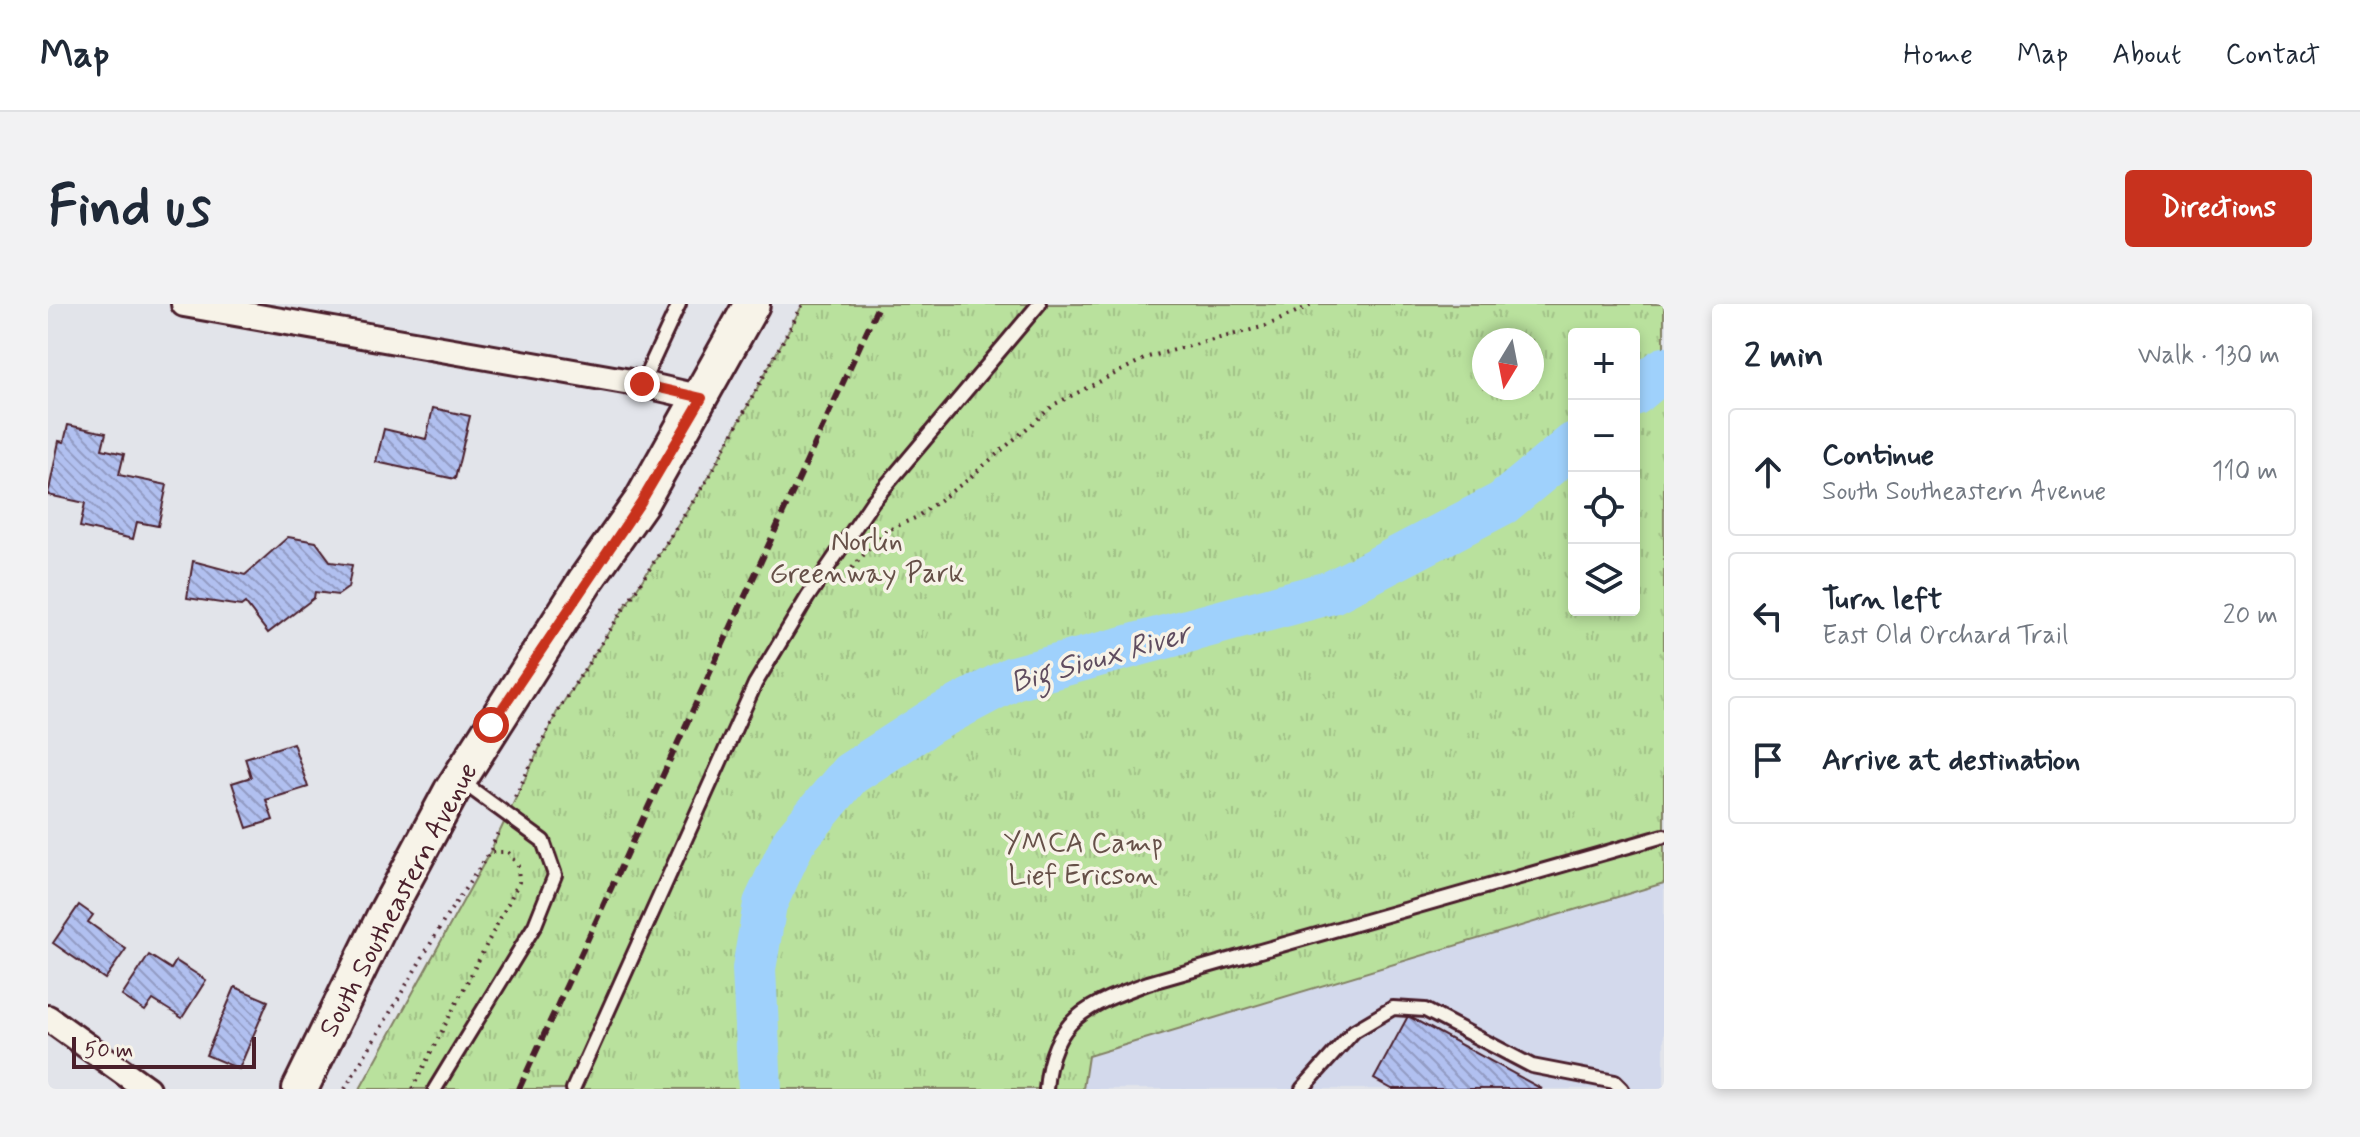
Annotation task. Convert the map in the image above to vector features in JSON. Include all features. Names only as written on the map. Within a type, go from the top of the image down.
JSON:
[{"type":"main road","name":"South Southeastern Avenue","points":[[300,1089],[384,917],[459,779],[577,593],[641,502],[752,304]]},
{"type":"street","points":[[184,304],[642,384],[702,398]]},
{"type":"street","points":[[48,1018],[147,1089]]},
{"type":"lane","points":[[642,384],[679,304]]},
{"type":"lane","points":[[573,1089],[755,684],[807,598],[873,501],[1039,304]]},
{"type":"lane","points":[[435,1089],[535,925],[555,875],[543,841],[459,779]]},
{"type":"lane","points":[[1046,1089],[1053,1047],[1071,1019],[1100,1000],[1148,983],[1664,836]]},
{"type":"lane","points":[[1302,1089],[1354,1031],[1393,1008],[1425,1010],[1532,1066],[1615,1082],[1622,1089]]},
{"type":"path","points":[[345,1089],[448,914],[490,852],[557,712],[709,477],[803,304]]},
{"type":"path","points":[[846,575],[884,532],[915,518],[966,481],[1055,404],[1148,357],[1266,326],[1313,304]]},
{"type":"path","points":[[412,1089],[519,882],[518,866],[508,852],[490,852]]},
{"type":"shaded area","points":[[1664,883],[1664,1089],[1083,1089],[1087,1057]]},
{"type":"green space","points":[[803,304],[1664,304],[1664,883],[1088,1056],[1083,1089],[360,1089],[490,852],[557,712],[709,477]]},
{"type":"building","points":[[433,408],[470,416],[455,479],[376,462],[384,429],[426,439]]},
{"type":"building","points":[[68,425],[106,433],[102,449],[124,454],[119,475],[167,485],[158,526],[137,522],[133,539],[80,527],[85,503],[48,495],[59,441],[64,442]]},
{"type":"building","points":[[288,537],[316,542],[331,562],[352,565],[348,588],[338,595],[315,592],[314,598],[268,633],[245,603],[241,606],[187,598],[193,561],[245,575]]},
{"type":"building","points":[[293,743],[308,787],[266,800],[273,820],[247,828],[232,783],[251,777],[245,758]]},
{"type":"building","points":[[79,905],[93,915],[88,922],[126,949],[105,979],[53,943]]},
{"type":"building","points":[[149,955],[171,969],[176,961],[206,980],[182,1018],[153,1000],[145,1011],[122,996]]},
{"type":"building","points":[[235,987],[268,1001],[239,1069],[206,1055]]},
{"type":"building","points":[[1408,1016],[1542,1089],[1392,1089],[1374,1079]]},
{"type":"waterway","name":"Big Sioux River","points":[[1640,389],[1664,369]]},
{"type":"waterway","name":"Big Sioux River","points":[[760,1089],[754,969],[765,904],[794,841],[850,774],[932,721],[1013,678],[1332,592],[1503,503],[1568,449]]},
{"type":"railway","points":[[519,1089],[879,304]]},
{"type":"route","points":[[491,725],[641,502],[702,398],[642,384]]},
{"type":"park label","name":"Norlin Greenway Park","points":[[867,556]]},
{"type":"park label","name":"YMCA Camp Lief Ericson","points":[[1083,858]]}]
